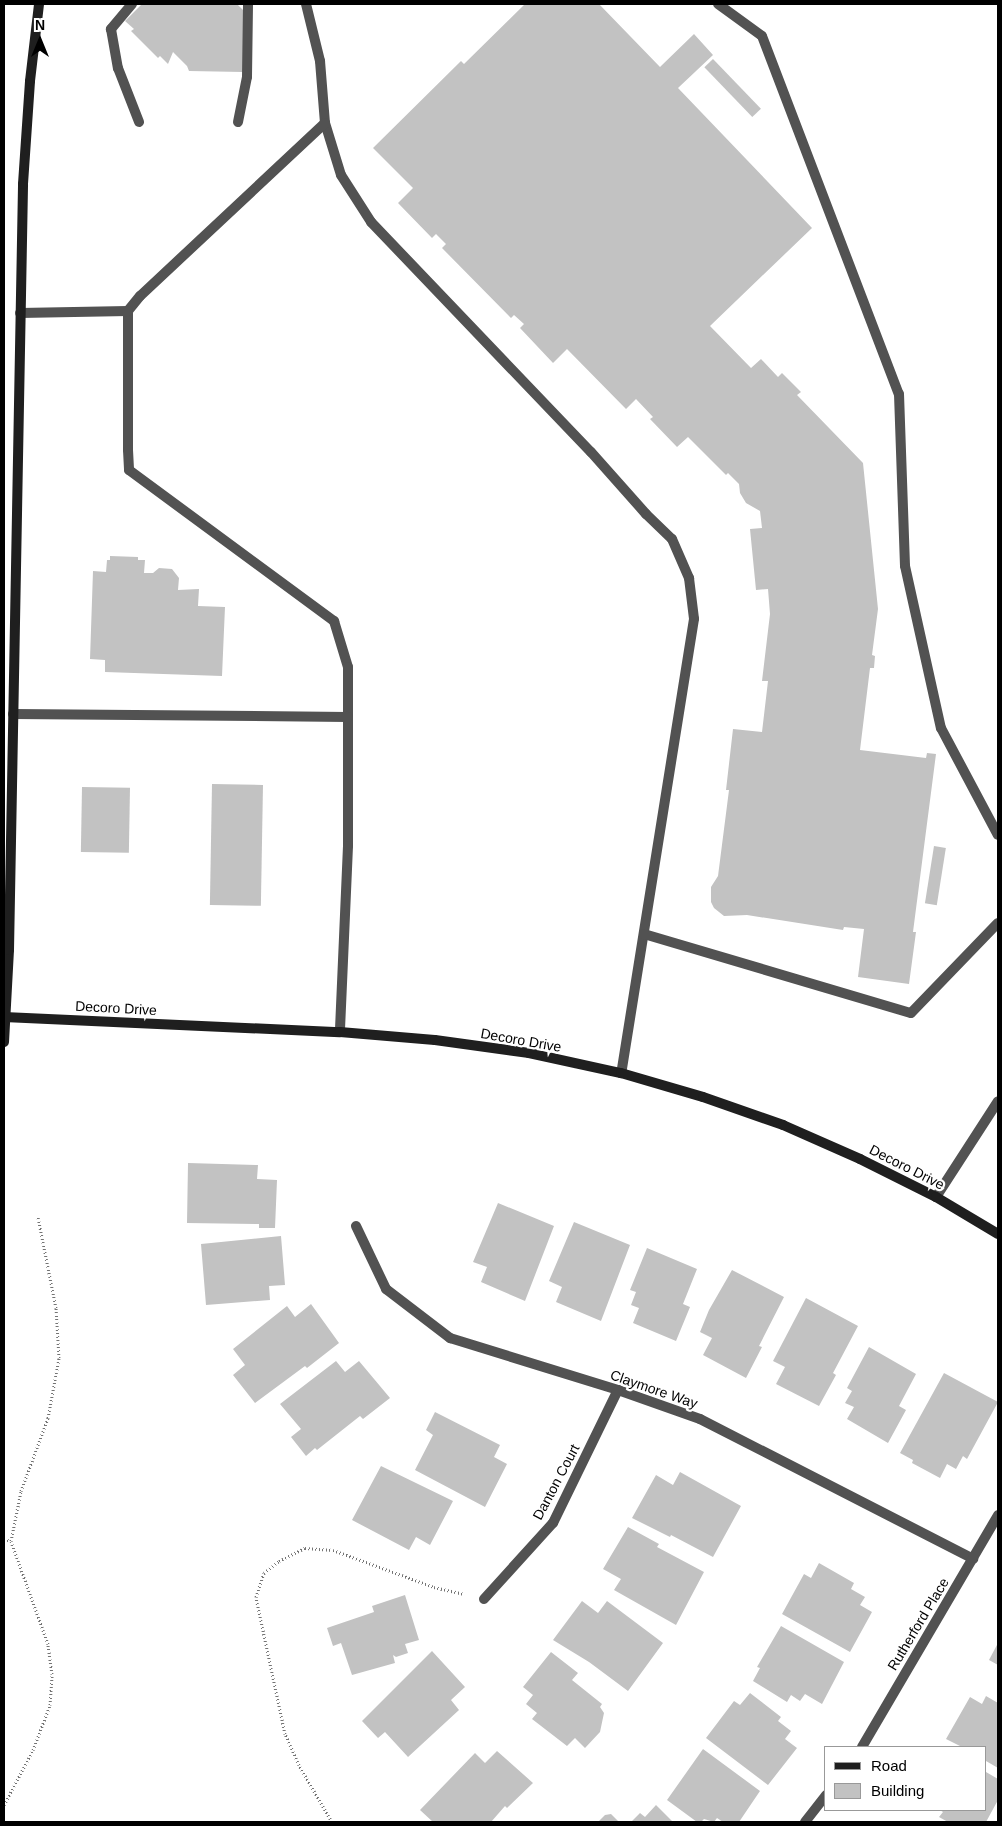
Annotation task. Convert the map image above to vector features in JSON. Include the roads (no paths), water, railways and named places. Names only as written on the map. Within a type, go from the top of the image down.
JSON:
[{"type":"main road","points":[[4,1042],[9,950],[24,184],[30,81],[39,4]]},
{"type":"main road","name":"Decoro Drive","points":[[4,1017],[340,1032],[435,1040],[529,1054],[621,1074],[702,1097],[783,1125],[860,1159],[936,1196],[998,1234]]},
{"type":"street","points":[[132,4],[111,29],[118,68],[139,122]]},
{"type":"street","points":[[238,122],[247,77],[248,4]]},
{"type":"street","points":[[306,4],[320,61],[325,123],[341,175],[371,222],[592,452],[646,514],[672,539],[690,578],[694,619],[621,1074]]},
{"type":"street","points":[[718,4],[762,36],[899,394],[905,566],[941,728],[998,835]]},
{"type":"street","points":[[325,123],[140,296],[128,311],[129,470],[334,621],[348,666],[348,846],[340,1032]]},
{"type":"street","points":[[20,313],[128,311]]},
{"type":"street","points":[[13,714],[348,717]]},
{"type":"street","points":[[644,934],[911,1013],[998,923]]},
{"type":"street","points":[[936,1196],[998,1101]]},
{"type":"street","name":"Claymore Way","points":[[356,1226],[386,1288],[450,1338],[618,1390],[700,1419],[973,1559]]},
{"type":"street","name":"Danton Court","points":[[484,1599],[553,1523],[618,1390]]},
{"type":"street","name":"Rutherford Place","points":[[863,1746],[998,1515]]},
{"type":"street","points":[[805,1822],[824,1798]]}]
